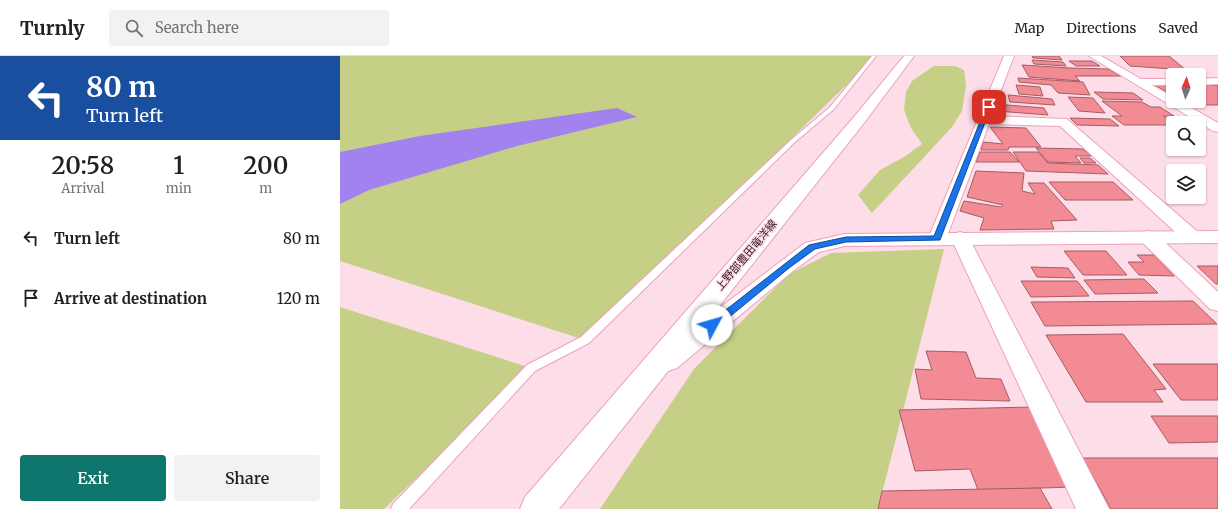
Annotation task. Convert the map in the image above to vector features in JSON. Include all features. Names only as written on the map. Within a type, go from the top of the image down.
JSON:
[{"type":"main road","name":"上野部豊田竜洋線","points":[[537,509],[859,120],[909,56]]},
{"type":"main road","points":[[639,384],[786,266],[812,247],[846,240],[1218,237]]},
{"type":"street","points":[[1009,56],[984,120],[948,238],[1093,509]]},
{"type":"street","points":[[1094,56],[1218,128]]},
{"type":"street","points":[[1206,82],[1218,81]]},
{"type":"street","points":[[1139,82],[1166,82]]},
{"type":"street","points":[[984,120],[1063,122],[1192,237]]},
{"type":"street","points":[[1148,237],[1218,304]]},
{"type":"lane","points":[[399,509],[531,368],[585,340],[793,141],[832,108],[874,56]]},
{"type":"green space","points":[[340,56],[876,56],[585,340],[340,261]]},
{"type":"green space","points":[[934,66],[955,66],[964,70],[966,86],[962,111],[952,127],[872,213],[858,195],[880,170],[904,157],[922,144],[911,128],[904,110],[906,92],[912,81]]},
{"type":"green space","points":[[944,249],[878,509],[600,509],[694,369],[789,274],[831,253]]},
{"type":"green space","points":[[340,307],[531,368],[384,509],[340,509]]},
{"type":"shaded area","points":[[617,108],[637,117],[517,146],[369,190],[340,204],[340,152],[420,136]]},
{"type":"building","points":[[1032,56],[1059,56],[1062,60],[1033,58]]},
{"type":"building","points":[[1120,56],[1169,56],[1184,68],[1166,69],[1130,66]]},
{"type":"building","points":[[1032,60],[1063,62],[1066,66],[1034,64]]},
{"type":"building","points":[[1069,61],[1092,61],[1100,66],[1076,66]]},
{"type":"building","points":[[1022,65],[1108,69],[1121,76],[1075,76],[1080,81],[1029,77]]},
{"type":"building","points":[[1018,78],[1083,82],[1090,95],[1058,93],[1051,85],[1019,82]]},
{"type":"building","points":[[1016,85],[1040,87],[1043,96],[1019,94]]},
{"type":"building","points":[[1154,85],[1166,85],[1166,91]]},
{"type":"building","points":[[1206,85],[1218,85],[1218,105],[1206,105]]},
{"type":"building","points":[[1094,92],[1133,93],[1143,100],[1103,99]]},
{"type":"building","points":[[1008,95],[1052,99],[1055,105],[1010,102]]},
{"type":"building","points":[[1068,97],[1093,98],[1105,113],[1079,111]]},
{"type":"building","points":[[1102,101],[1142,102],[1151,107],[1160,107],[1174,116],[1163,116],[1166,118],[1166,125],[1124,125],[1112,116],[1122,116]]},
{"type":"building","points":[[995,104],[1044,108],[1048,115],[997,111]]},
{"type":"building","points":[[1070,118],[1110,119],[1119,126],[1077,125]]},
{"type":"building","points":[[990,127],[1026,128],[1041,147],[1009,147],[1008,150],[981,150],[983,142],[1003,144]]},
{"type":"building","points":[[1036,148],[1083,149],[1091,156],[1075,156],[1081,163],[1048,162]]},
{"type":"building","points":[[980,152],[1010,152],[1019,162],[976,162]]},
{"type":"building","points":[[1013,152],[1038,152],[1048,163],[1098,165],[1108,174],[1026,171]]},
{"type":"building","points":[[1080,158],[1090,158],[1096,163],[1084,163]]},
{"type":"building","points":[[976,171],[1024,173],[1022,191],[1035,194],[1028,183],[1044,183],[1077,220],[1051,221],[1054,229],[980,230],[984,218],[960,211],[964,201],[1001,207],[1003,205],[967,197]]},
{"type":"building","points":[[1049,182],[1113,182],[1133,200],[1065,200]]},
{"type":"building","points":[[1064,251],[1106,251],[1127,275],[1083,275]]},
{"type":"building","points":[[1137,255],[1154,255],[1174,276],[1139,275],[1128,262],[1144,262]]},
{"type":"building","points":[[1197,266],[1218,266],[1218,284],[1216,284]]},
{"type":"building","points":[[1031,267],[1068,268],[1075,278],[1037,277]]},
{"type":"building","points":[[1144,279],[1158,293],[1095,294],[1084,280]]},
{"type":"building","points":[[1021,281],[1077,281],[1089,296],[1031,297]]},
{"type":"building","points":[[1193,301],[1217,324],[1045,326],[1031,302]]},
{"type":"building","points":[[1123,334],[1166,389],[1154,390],[1163,402],[1086,402],[1046,335]]},
{"type":"building","points":[[926,351],[966,352],[976,378],[1001,379],[1010,401],[921,399],[915,369],[932,370]]},
{"type":"building","points":[[1153,364],[1218,364],[1218,400],[1181,400]]},
{"type":"building","points":[[1033,407],[1074,487],[978,490],[970,469],[915,471],[899,410]]},
{"type":"building","points":[[1151,416],[1218,416],[1218,442],[1169,443]]},
{"type":"building","points":[[1083,458],[1218,458],[1218,509],[1111,509]]},
{"type":"building","points":[[1040,488],[1052,509],[878,509],[882,491]]},
{"type":"route","points":[[712,325],[812,247],[846,240],[937,238],[989,107]]}]
